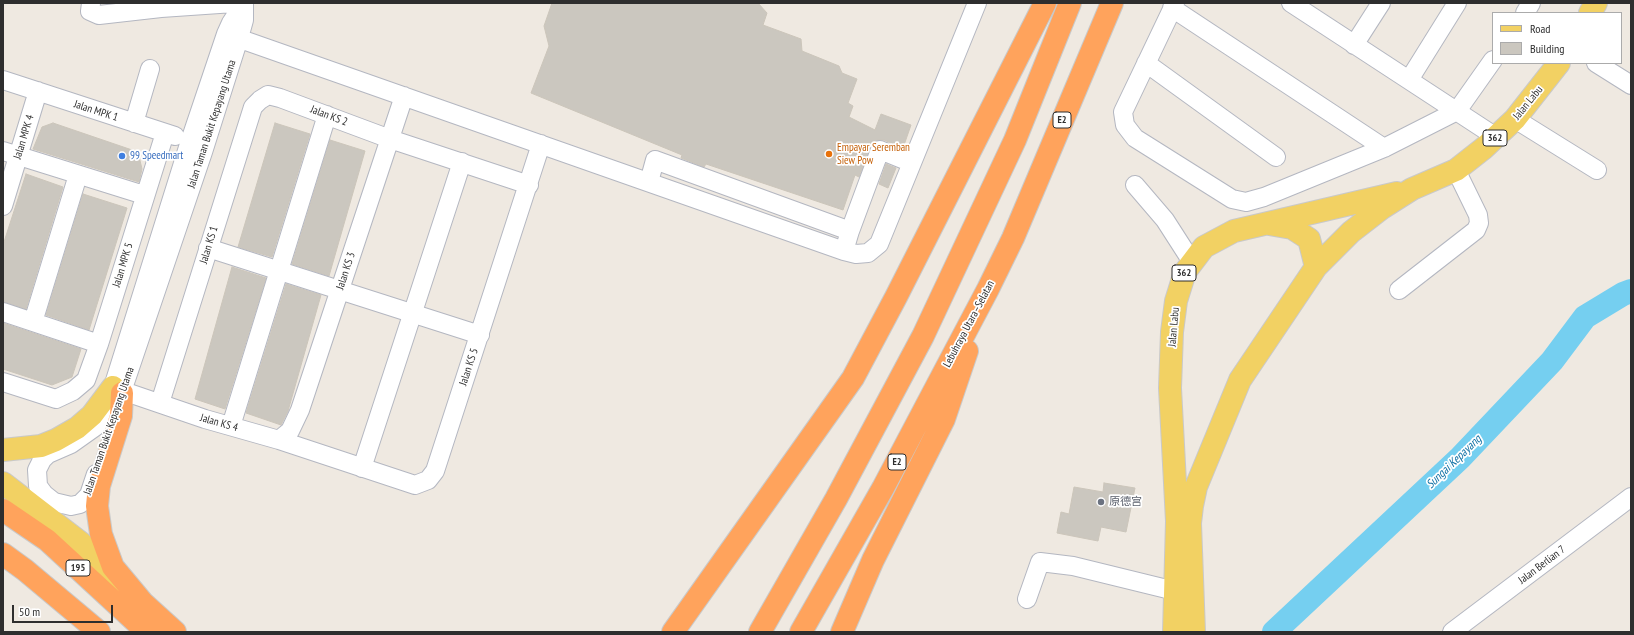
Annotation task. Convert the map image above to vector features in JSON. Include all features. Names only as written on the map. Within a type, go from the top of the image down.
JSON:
[{"type":"highway","points":[[673,632],[853,378],[1045,3]]},
{"type":"highway","points":[[760,632],[836,500],[923,336],[1015,140],[1070,3]]},
{"type":"highway","name":"Lebuhraya Utara–Selatan","points":[[801,632],[883,488],[988,289],[1013,238],[1112,3]]},
{"type":"highway","points":[[842,632],[873,560],[944,419],[988,289]]},
{"type":"highway","points":[[119,390],[121,416],[99,486],[97,506],[101,534],[113,567],[143,603],[175,632]]},
{"type":"highway","name":"195","points":[[3,510],[47,540],[148,632]]},
{"type":"highway","points":[[3,554],[25,570],[99,632]]},
{"type":"main road","points":[[1591,12],[1596,3]]},
{"type":"main road","name":"Jalan Labu","points":[[1194,632],[1190,523],[1192,506],[1196,487],[1240,380],[1316,266],[1351,232],[1382,208],[1412,189],[1456,170],[1496,137],[1515,120],[1558,64]]},
{"type":"main road","name":"Jalan Labu","points":[[1174,628],[1177,521],[1170,388],[1172,332],[1176,301],[1185,272],[1204,247],[1234,231],[1412,189]]},
{"type":"main road","points":[[1266,224],[1292,228],[1309,238],[1316,266]]},
{"type":"main road","points":[[3,450],[41,446],[56,440],[78,428],[119,390]]},
{"type":"main road","points":[[3,483],[81,543],[104,572],[161,632]]},
{"type":"main road","points":[[3,561],[25,570]]},
{"type":"street","points":[[90,7],[99,15],[162,6],[234,3]]},
{"type":"street","name":"Jalan Taman Bukit Kepayang Utama","points":[[233,36],[203,152],[119,390],[95,427],[71,444],[48,454],[42,460],[37,470],[38,486],[44,494],[54,502],[71,506],[80,504],[89,495],[119,390],[190,141],[233,36],[244,20],[244,3]]},
{"type":"street","points":[[233,36],[856,254],[868,253],[879,244],[977,3]]},
{"type":"street","points":[[1291,3],[1496,137]]},
{"type":"street","points":[[1354,44],[1381,3]]},
{"type":"street","points":[[1409,80],[1457,3]]},
{"type":"street","points":[[1526,12],[1531,3]]},
{"type":"street","points":[[1384,148],[1174,6],[1123,112],[1125,125],[1135,138],[1232,199],[1246,202],[1264,197],[1384,148],[1457,111],[1492,61]]},
{"type":"street","points":[[1146,63],[1276,158]]},
{"type":"street","points":[[1598,64],[1631,84]]},
{"type":"street","points":[[134,123],[150,69]]},
{"type":"street","name":"Jalan MPK 1","points":[[3,80],[190,141]]},
{"type":"street","name":"Jalan MPK 4","points":[[3,206],[11,154],[38,91]]},
{"type":"street","name":"Jalan KS 2","points":[[268,95],[280,98],[390,139],[528,185]]},
{"type":"street","name":"Jalan KS 1","points":[[160,403],[253,106],[268,95]]},
{"type":"street","name":"Jalan KS 3","points":[[279,440],[290,431],[300,410],[404,96]]},
{"type":"street","points":[[231,426],[327,115]]},
{"type":"street","points":[[1515,120],[1597,170]]},
{"type":"street","name":"Jalan MPK 5","points":[[3,382],[56,399],[73,391],[86,380],[99,344],[144,195],[165,133]]},
{"type":"street","name":"Jalan KS 5","points":[[279,440],[415,485],[428,480],[435,471],[541,144]]},
{"type":"street","points":[[844,251],[880,150],[912,163]]},
{"type":"street","points":[[11,154],[144,195]]},
{"type":"street","points":[[650,182],[656,160],[850,231]]},
{"type":"street","points":[[362,468],[462,162]]},
{"type":"street","points":[[1399,290],[1476,230],[1479,223],[1478,215],[1456,170]]},
{"type":"street","points":[[33,322],[78,175]]},
{"type":"street","points":[[1135,185],[1164,220],[1192,262]]},
{"type":"street","points":[[208,248],[480,335]]},
{"type":"street","points":[[3,312],[99,344]]},
{"type":"street","name":"Jalan KS 4","points":[[119,390],[279,440]]},
{"type":"street","name":"Jalan Berlian 7","points":[[1452,632],[1631,497]]},
{"type":"street","points":[[1027,599],[1040,562],[1073,566],[1175,591]]},
{"type":"building","points":[[552,3],[758,3],[767,13],[763,25],[801,39],[802,51],[839,66],[842,73],[857,79],[848,103],[853,106],[849,117],[875,130],[881,114],[911,125],[903,148],[884,140],[873,142],[859,177],[855,175],[843,210],[706,164],[704,167],[681,158],[682,155],[531,93],[549,46],[544,26]]},
{"type":"building","points":[[53,123],[138,152],[142,169],[139,182],[33,149],[42,127]]},
{"type":"building","points":[[275,123],[310,134],[272,257],[238,247]]},
{"type":"building","points":[[330,140],[365,151],[329,276],[292,264]]},
{"type":"building","points":[[886,164],[896,168],[888,188],[879,184]]},
{"type":"building","points":[[26,174],[63,187],[26,309],[3,302],[3,245]]},
{"type":"building","points":[[83,194],[127,208],[89,330],[46,315]]},
{"type":"building","points":[[232,267],[266,278],[225,409],[195,399]]},
{"type":"building","points":[[286,284],[321,295],[288,411],[281,425],[246,413]]},
{"type":"building","points":[[3,323],[81,349],[72,377],[52,385],[3,369]]},
{"type":"building","name":"原德宫","points":[[1104,483],[1135,488],[1126,532],[1101,527],[1098,541],[1057,533],[1061,512],[1069,514],[1074,487],[1103,492]]},
{"type":"waterway","name":"Sungai Kepayang","points":[[1274,632],[1460,458],[1552,361],[1585,317],[1623,294],[1631,291]]},
{"type":"place","name":"Empayar Seremban Siew Pow","points":[[829,154]]},
{"type":"place","name":"99 Speedmart","points":[[122,156]]},
{"type":"place","name":"原德宫","points":[[1101,502]]}]
